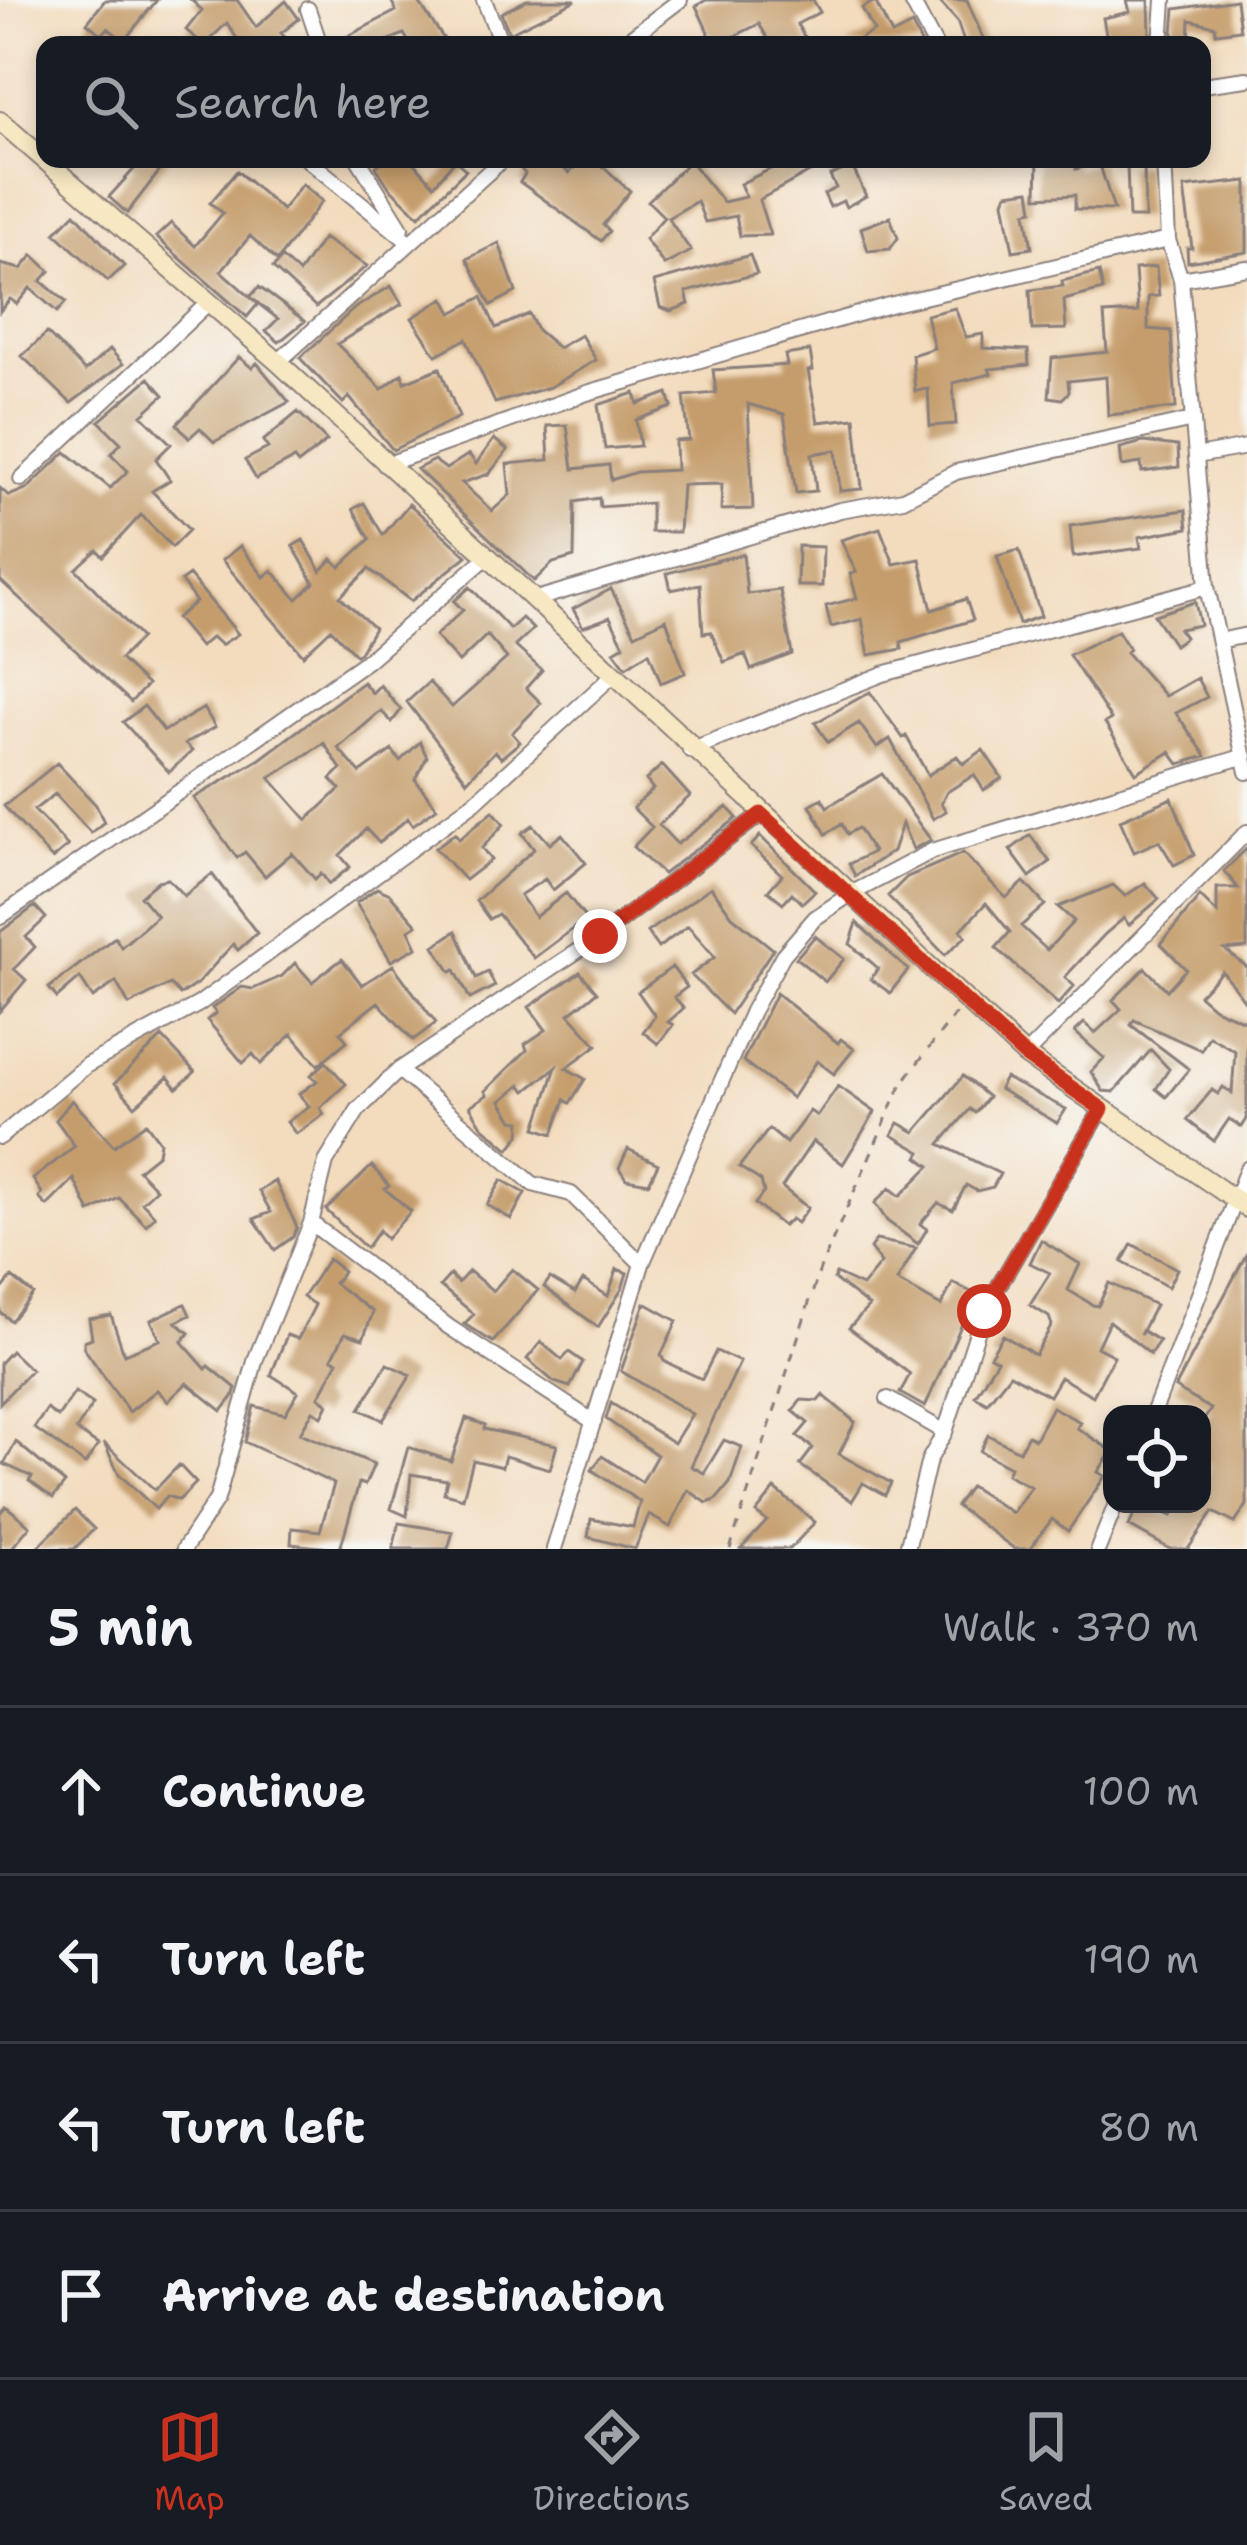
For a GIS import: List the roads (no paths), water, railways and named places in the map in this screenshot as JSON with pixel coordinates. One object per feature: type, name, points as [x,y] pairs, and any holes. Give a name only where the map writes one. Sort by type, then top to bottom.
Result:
[{"type":"street","points":[[484,0],[498,36]]},
{"type":"street","points":[[632,36],[680,0]]},
{"type":"street","points":[[911,0],[930,36]]},
{"type":"street","points":[[1161,36],[1164,0]]},
{"type":"street","points":[[308,9],[317,36]]},
{"type":"street","points":[[1211,84],[1247,80]]},
{"type":"street","points":[[0,121],[36,152]]},
{"type":"street","points":[[54,168],[278,362],[690,750],[1024,1055],[1241,1206]]},
{"type":"street","points":[[318,168],[410,243]]},
{"type":"street","points":[[364,168],[410,243]]},
{"type":"street","points":[[278,362],[493,168]]},
{"type":"street","points":[[554,1549],[642,1264],[752,1011],[783,955],[815,918],[932,851],[1246,764],[1207,586],[1181,279],[1168,240],[1164,168]]},
{"type":"street","points":[[385,465],[587,393],[890,305],[1168,240]]},
{"type":"street","points":[[1181,279],[1247,268]]},
{"type":"street","points":[[21,479],[208,303]]},
{"type":"street","points":[[533,600],[840,510],[903,499],[956,472],[1192,420]]},
{"type":"street","points":[[1196,456],[1247,447]]},
{"type":"street","points":[[0,917],[368,660],[486,558]]},
{"type":"street","points":[[690,750],[883,674],[1207,586]]},
{"type":"street","points":[[1219,641],[1247,635]]},
{"type":"street","points":[[0,1137],[87,1065],[199,1004],[475,802],[612,676]]},
{"type":"street","points":[[184,1549],[217,1499],[256,1358],[311,1223],[326,1162],[358,1110],[399,1070],[600,936],[761,814]]},
{"type":"street","points":[[1024,1055],[1247,832]]},
{"type":"street","points":[[399,1070],[533,1184],[571,1194],[642,1264]]},
{"type":"street","points":[[907,1549],[928,1460],[945,1432],[984,1311],[1102,1109]]},
{"type":"street","points":[[1157,1405],[1241,1206],[1247,1169]]},
{"type":"street","points":[[311,1223],[449,1327],[594,1422]]},
{"type":"street","points":[[888,1399],[945,1432]]},
{"type":"street","points":[[1098,1549],[1112,1513]]}]
